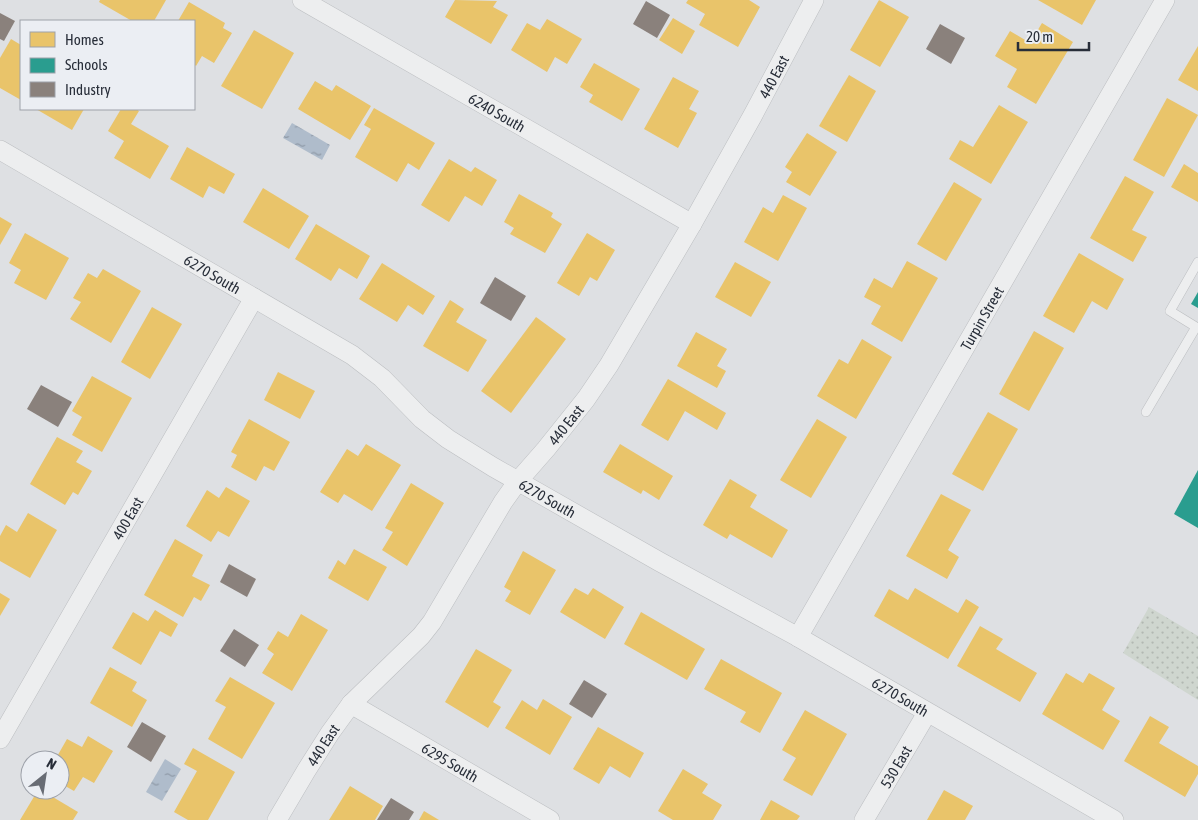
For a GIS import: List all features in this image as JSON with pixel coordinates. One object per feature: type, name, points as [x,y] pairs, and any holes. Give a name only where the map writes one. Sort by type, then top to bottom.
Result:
[{"type":"street","name":"6240 South","points":[[302,0],[692,224]]},
{"type":"street","name":"440 East","points":[[277,820],[325,740],[351,704],[421,636],[432,622],[494,516],[518,481],[586,399],[609,365],[692,224],[814,0]]},
{"type":"street","name":"Turpin Street","points":[[798,637],[1165,0]]},
{"type":"street","name":"6270 South","points":[[0,150],[352,355],[382,378],[422,419],[448,439],[660,562],[798,637],[1114,820]]},
{"type":"street","name":"400 East","points":[[0,739],[254,298]]},
{"type":"street","name":"6295 South","points":[[351,704],[550,820]]},
{"type":"street","name":"530 East","points":[[864,820],[927,713]]},
{"type":"lane","points":[[1146,412],[1196,327],[1170,311],[1198,262]]},
{"type":"shaded area","points":[[1149,607],[1198,636],[1198,700],[1123,653]]},
{"type":"water","points":[[292,123],[330,145],[322,160],[283,138]]},
{"type":"water","points":[[165,759],[181,769],[162,801],[146,792]]},
{"type":"building: Homes","points":[[100,0],[166,0],[155,20],[130,20],[99,2]]},
{"type":"building: Homes","points":[[455,0],[497,1],[493,7],[508,15],[491,44],[445,17]]},
{"type":"building: Homes","points":[[688,0],[749,0],[760,7],[738,47],[699,25],[705,14],[686,3]]},
{"type":"building: Homes","points":[[879,0],[909,17],[880,67],[850,50]]},
{"type":"building: Homes","points":[[1038,0],[1096,0],[1082,25]]},
{"type":"building: Homes","points":[[189,2],[225,23],[223,28],[232,33],[214,63],[202,56],[195,65],[195,20],[179,20]]},
{"type":"building: Homes","points":[[673,18],[695,31],[682,54],[659,40]]},
{"type":"building: Homes","points":[[547,19],[582,39],[567,64],[555,57],[547,72],[511,50],[527,23],[540,30]]},
{"type":"building: Homes","points":[[1042,23],[1073,42],[1036,104],[1007,87],[1017,69],[995,56],[1010,31],[1030,43]]},
{"type":"building: Homes","points":[[254,30],[294,53],[262,109],[221,86]]},
{"type":"building: Homes","points":[[11,39],[20,44],[20,99],[0,88],[0,58]]},
{"type":"building: Homes","points":[[1198,46],[1198,91],[1178,80]]},
{"type":"building: Homes","points":[[594,63],[640,89],[622,121],[589,102],[593,95],[580,87]]},
{"type":"building: Homes","points":[[849,75],[876,91],[847,142],[819,126]]},
{"type":"building: Homes","points":[[673,77],[699,91],[689,109],[697,113],[678,148],[644,129]]},
{"type":"building: Homes","points":[[315,81],[332,91],[336,85],[371,106],[350,140],[298,109]]},
{"type":"building: Homes","points":[[1167,98],[1198,115],[1164,177],[1133,160]]},
{"type":"building: Homes","points":[[999,105],[1028,122],[991,184],[949,159],[960,140],[973,147]]},
{"type":"building: Homes","points":[[374,108],[435,143],[419,170],[408,163],[397,182],[355,157],[371,129],[364,125]]},
{"type":"building: Homes","points":[[38,110],[83,110],[72,130]]},
{"type":"building: Homes","points":[[120,110],[139,111],[131,124],[169,146],[150,179],[114,158],[124,141],[108,131]]},
{"type":"building: Homes","points":[[807,133],[837,152],[810,196],[786,182],[792,172],[785,167]]},
{"type":"building: Homes","points":[[187,147],[235,174],[224,194],[209,186],[203,198],[170,179]]},
{"type":"building: Homes","points":[[449,159],[471,172],[475,167],[497,180],[482,206],[465,196],[449,222],[421,205]]},
{"type":"building: Homes","points":[[1184,164],[1198,173],[1198,202],[1171,187]]},
{"type":"building: Homes","points":[[1125,176],[1154,192],[1132,230],[1147,237],[1133,262],[1090,238]]},
{"type":"building: Homes","points":[[954,182],[982,199],[946,261],[917,244]]},
{"type":"building: Homes","points":[[263,188],[309,216],[289,249],[243,222]]},
{"type":"building: Homes","points":[[519,194],[553,213],[551,217],[562,224],[545,253],[510,234],[514,228],[504,222]]},
{"type":"building: Homes","points":[[783,195],[807,208],[778,261],[744,242],[763,207],[773,213]]},
{"type":"building: Homes","points":[[0,217],[12,224],[0,245]]},
{"type":"building: Homes","points":[[316,224],[370,256],[357,279],[339,268],[331,281],[295,259]]},
{"type":"building: Homes","points":[[25,233],[69,258],[46,300],[14,283],[21,270],[9,263]]},
{"type":"building: Homes","points":[[587,233],[615,250],[597,281],[590,277],[579,296],[557,283]]},
{"type":"building: Homes","points":[[1079,253],[1124,279],[1107,310],[1092,301],[1074,333],[1043,316]]},
{"type":"building: Homes","points":[[907,261],[938,278],[902,342],[871,324],[881,306],[864,297],[874,278],[892,288]]},
{"type":"building: Homes","points":[[735,262],[771,282],[751,317],[715,297]]},
{"type":"building: Homes","points":[[382,263],[435,296],[423,315],[408,305],[397,322],[359,299]]},
{"type":"building: Homes","points":[[103,269],[141,291],[111,343],[70,319],[81,302],[73,298],[88,273],[97,278]]},
{"type":"building: Homes","points":[[450,300],[464,309],[456,322],[487,340],[468,372],[423,346]]},
{"type":"building: Homes","points":[[152,307],[182,324],[150,379],[121,362]]},
{"type":"building: Homes","points":[[536,317],[566,339],[511,413],[481,391]]},
{"type":"building: Homes","points":[[1034,331],[1064,348],[1029,411],[999,394]]},
{"type":"building: Homes","points":[[696,332],[727,349],[717,366],[726,371],[717,388],[677,366]]},
{"type":"building: Homes","points":[[862,339],[892,357],[856,419],[817,396],[839,359],[848,364]]},
{"type":"building: Homes","points":[[278,372],[315,391],[300,419],[264,400]]},
{"type":"building: Homes","points":[[92,376],[132,398],[102,452],[72,435],[82,417],[72,411]]},
{"type":"building: Homes","points":[[668,379],[726,413],[717,430],[685,411],[668,441],[641,425]]},
{"type":"building: Homes","points":[[988,412],[1018,429],[983,491],[952,474]]},
{"type":"building: Homes","points":[[249,419],[290,442],[274,471],[264,466],[256,481],[231,467],[237,455],[231,452]]},
{"type":"building: Homes","points":[[817,419],[847,437],[811,498],[780,480]]},
{"type":"building: Homes","points":[[57,437],[83,451],[76,462],[92,471],[78,495],[73,492],[65,505],[30,484]]},
{"type":"building: Homes","points":[[366,444],[401,465],[372,511],[344,494],[338,503],[320,492],[347,449],[358,456]]},
{"type":"building: Homes","points":[[620,444],[673,476],[659,500],[643,490],[641,494],[603,472]]},
{"type":"building: Homes","points":[[730,479],[757,495],[750,507],[788,530],[772,558],[730,534],[727,539],[703,525]]},
{"type":"building: Homes","points":[[411,483],[444,503],[407,566],[382,550],[393,532],[385,528]]},
{"type":"building: Homes","points":[[226,487],[250,501],[229,537],[218,531],[211,542],[186,526],[207,490],[219,498]]},
{"type":"building: Homes","points":[[941,494],[971,510],[948,550],[959,557],[947,579],[906,556]]},
{"type":"building: Homes","points":[[28,513],[57,530],[30,578],[0,561],[0,536],[6,525],[17,532]]},
{"type":"building: Homes","points":[[175,539],[203,555],[192,576],[210,585],[201,601],[194,597],[183,617],[144,595]]},
{"type":"building: Homes","points":[[354,549],[387,567],[368,601],[328,578],[338,560],[345,565]]},
{"type":"building: Homes","points":[[523,551],[556,570],[530,615],[505,601],[511,591],[504,587]]},
{"type":"building: Homes","points":[[575,588],[588,595],[593,588],[624,607],[605,639],[560,612]]},
{"type":"building: Homes","points":[[915,588],[958,613],[966,599],[979,607],[948,659],[874,616],[889,589],[908,600]]},
{"type":"building: Homes","points":[[0,593],[10,599],[0,616]]},
{"type":"building: Homes","points":[[155,610],[178,624],[171,637],[160,631],[141,665],[112,648],[133,612],[148,621]]},
{"type":"building: Homes","points":[[641,612],[705,649],[687,680],[624,644]]},
{"type":"building: Homes","points":[[301,614],[328,630],[292,691],[262,673],[274,654],[267,649],[278,631],[288,637]]},
{"type":"building: Homes","points":[[980,626],[1003,639],[996,649],[1037,673],[1020,702],[957,666]]},
{"type":"building: Homes","points":[[476,649],[512,670],[493,702],[501,707],[488,728],[445,702]]},
{"type":"building: Homes","points":[[721,659],[782,693],[760,733],[740,722],[746,712],[704,689]]},
{"type":"building: Homes","points":[[110,667],[137,682],[132,691],[147,700],[132,727],[90,703]]},
{"type":"building: Homes","points":[[1066,673],[1083,683],[1089,673],[1115,688],[1102,710],[1120,721],[1103,750],[1042,714]]},
{"type":"building: Homes","points":[[230,677],[275,703],[242,759],[208,739],[226,707],[215,701]]},
{"type":"building: Homes","points":[[543,699],[572,717],[550,755],[505,728],[522,700],[537,710]]},
{"type":"building: Homes","points":[[805,710],[847,734],[812,796],[783,780],[796,758],[782,750]]},
{"type":"building: Homes","points":[[1150,716],[1169,727],[1159,743],[1198,766],[1198,774],[1185,797],[1124,761]]},
{"type":"building: Homes","points":[[598,727],[644,753],[630,778],[610,766],[599,784],[573,769]]},
{"type":"building: Homes","points":[[88,736],[113,751],[94,783],[83,777],[74,791],[70,789],[70,750],[61,750],[67,739],[82,747]]},
{"type":"building: Homes","points":[[193,748],[235,772],[208,820],[188,820],[174,812],[197,771],[184,764]]},
{"type":"building: Homes","points":[[683,769],[708,784],[702,793],[722,805],[713,820],[673,820],[658,811]]},
{"type":"building: Homes","points":[[350,786],[383,806],[375,820],[329,820]]},
{"type":"building: Homes","points":[[944,790],[973,806],[965,820],[927,820]]},
{"type":"building: Homes","points":[[32,800],[58,800],[78,812],[73,820],[20,820]]},
{"type":"building: Homes","points":[[771,800],[800,816],[797,820],[760,820]]},
{"type":"building: Homes","points":[[424,811],[439,820],[419,820]]},
{"type":"building: Schools","points":[[1198,292],[1198,308],[1191,304]]},
{"type":"building: Schools","points":[[1198,470],[1198,528],[1174,514]]},
{"type":"building: Industry","points":[[646,1],[670,15],[657,38],[633,24]]},
{"type":"building: Industry","points":[[0,13],[15,21],[4,41],[0,39]]},
{"type":"building: Industry","points":[[940,24],[965,38],[951,64],[926,49]]},
{"type":"building: Industry","points":[[495,277],[526,296],[511,321],[480,303]]},
{"type":"building: Industry","points":[[41,385],[72,402],[58,427],[27,409]]},
{"type":"building: Industry","points":[[229,564],[256,579],[247,597],[220,582]]},
{"type":"building: Industry","points":[[234,629],[259,645],[245,667],[220,651]]},
{"type":"building: Industry","points":[[584,680],[607,694],[592,718],[569,704]]},
{"type":"building: Industry","points":[[142,722],[166,736],[151,762],[127,747]]},
{"type":"building: Industry","points":[[391,798],[414,812],[409,820],[377,820]]}]
